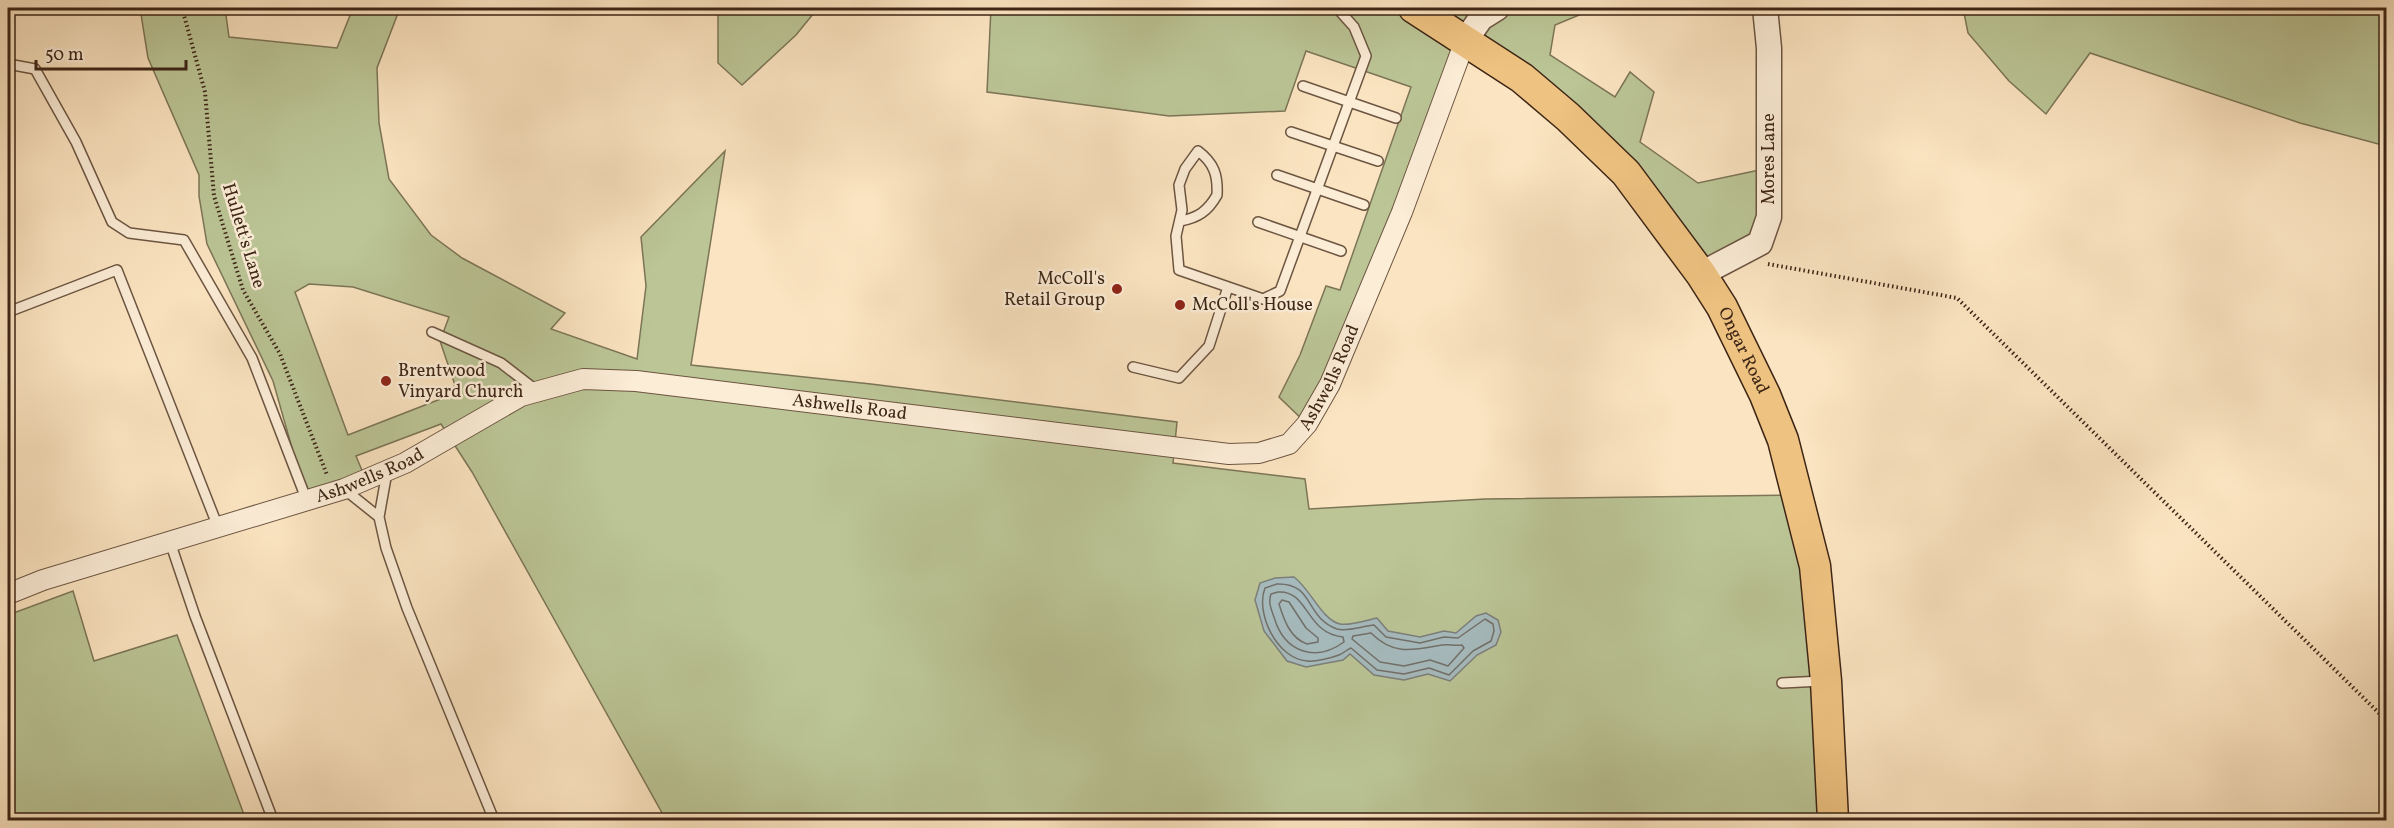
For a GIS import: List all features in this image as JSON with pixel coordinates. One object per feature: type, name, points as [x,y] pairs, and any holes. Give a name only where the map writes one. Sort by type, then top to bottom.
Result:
[{"type":"main road","name":"Ongar Road","points":[[1414,8],[1522,78],[1568,117],[1626,173],[1701,274],[1722,307],[1784,440],[1815,566],[1818,682],[1833,820]]},
{"type":"street","points":[[1465,40],[1481,18],[1497,8]]},
{"type":"street","name":"Mores Lane","points":[[1760,243],[1769,217],[1769,48],[1765,8]]},
{"type":"street","name":"Ashwells Road","points":[[8,594],[43,580],[339,491],[387,472],[521,396],[583,379],[636,381],[1230,454],[1259,453],[1289,444],[1307,423],[1330,384],[1402,212],[1465,40]]},
{"type":"street","points":[[1701,274],[1760,243]]},
{"type":"lane","points":[[1180,221],[1204,213],[1217,195],[1215,169],[1209,159],[1198,151],[1185,169],[1179,185],[1182,210],[1176,236],[1179,270],[1263,299],[1281,291],[1366,56],[1354,27],[1337,8]]},
{"type":"lane","points":[[8,64],[35,69],[76,142],[112,222],[129,233],[184,240],[252,358],[307,501]]},
{"type":"lane","points":[[1303,86],[1396,118]]},
{"type":"lane","points":[[1291,132],[1378,161]]},
{"type":"lane","points":[[1277,175],[1364,205]]},
{"type":"lane","points":[[1258,222],[1341,251]]},
{"type":"lane","points":[[8,312],[117,270],[218,527]]},
{"type":"lane","points":[[1133,367],[1179,378],[1209,346],[1228,287]]},
{"type":"lane","points":[[432,332],[501,363],[538,392]]},
{"type":"lane","points":[[387,472],[379,517],[386,548],[411,617],[494,820]]},
{"type":"lane","points":[[339,491],[379,517]]},
{"type":"lane","points":[[170,542],[273,820]]},
{"type":"lane","points":[[1782,683],[1818,682]]},
{"type":"path","name":"Hullett's Lane","points":[[182,8],[204,92],[214,196],[239,279],[280,354],[339,491]]},
{"type":"path","points":[[1760,243],[1766,264],[1957,298],[2386,720]]},
{"type":"green space","points":[[140,8],[225,8],[229,37],[337,48],[353,8],[400,8],[377,68],[379,123],[389,179],[431,235],[462,258],[565,313],[551,329],[637,359],[646,286],[641,237],[725,151],[691,365],[871,384],[1177,422],[1173,463],[1305,479],[1309,509],[1485,499],[1799,495],[1833,820],[666,820],[472,472],[441,424],[356,456],[366,480],[307,501],[273,381],[207,244],[199,196],[199,175],[148,58]],"holes":[[[309,284],[353,287],[449,317],[440,341],[455,385],[443,398],[348,435],[295,292]]]},
{"type":"green space","points":[[718,8],[818,8],[796,35],[742,85],[718,63]]},
{"type":"green space","points":[[991,8],[1596,8],[1555,25],[1550,55],[1615,97],[1630,72],[1654,92],[1640,142],[1698,183],[1769,168],[1766,231],[1701,274],[1660,218],[1490,57],[1454,65],[1307,424],[1279,397],[1300,355],[1326,286],[1340,290],[1411,87],[1306,51],[1285,111],[1169,116],[987,92]]},
{"type":"green space","points":[[1963,8],[2386,8],[2386,146],[2300,123],[2090,53],[2046,114],[2009,81],[1968,33]]},
{"type":"green space","points":[[73,591],[94,661],[177,635],[246,820],[8,820],[8,615]]},
{"type":"water","points":[[1294,577],[1322,611],[1340,624],[1353,624],[1377,618],[1388,631],[1420,637],[1444,631],[1456,633],[1476,616],[1486,613],[1498,620],[1501,632],[1496,645],[1477,655],[1450,681],[1428,674],[1404,680],[1374,675],[1350,654],[1343,660],[1306,667],[1287,661],[1264,631],[1255,600],[1260,583],[1275,578]]},
{"type":"place","name":"McColl's Retail Group","points":[[1117,289]]},
{"type":"place","name":"McColl's House","points":[[1180,305]]},
{"type":"place","name":"Brentwood Vinyard Church","points":[[386,381]]}]
